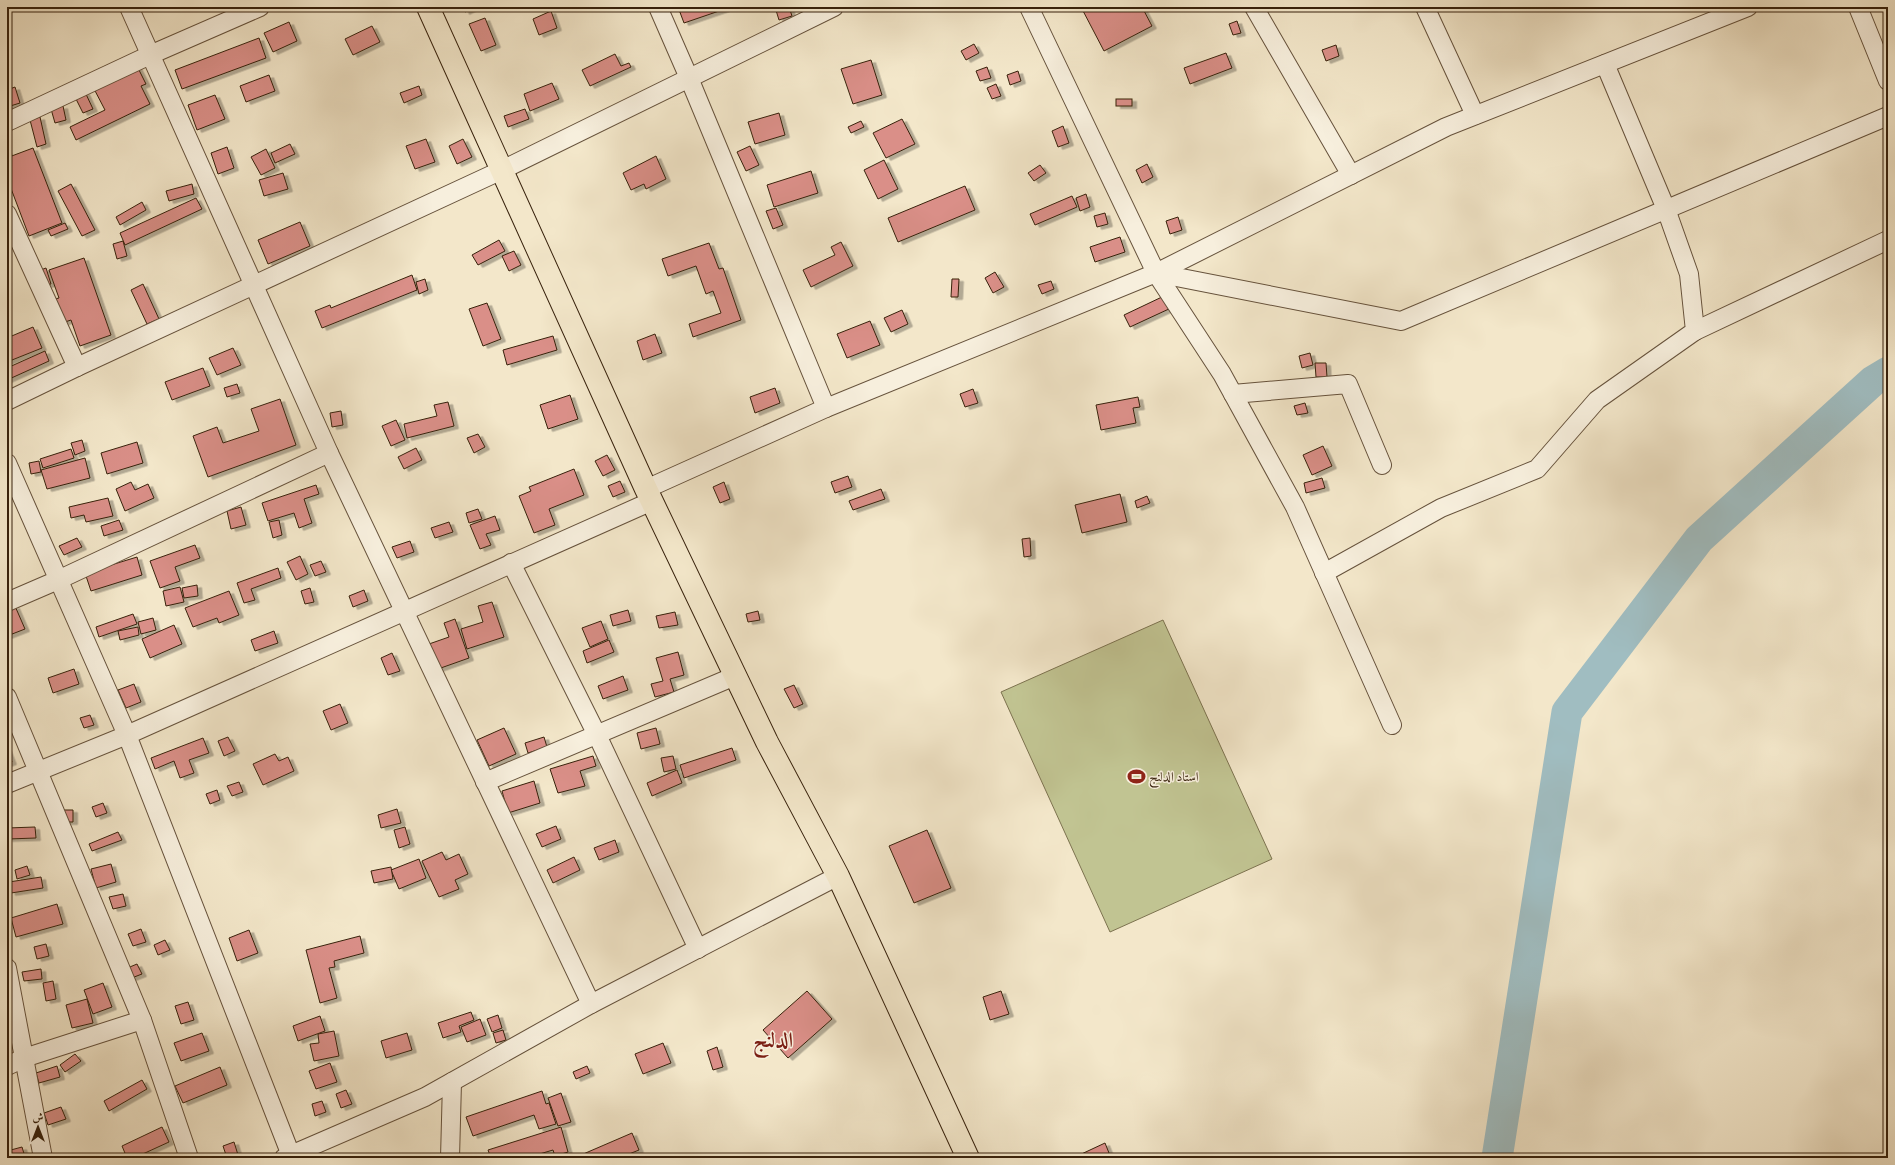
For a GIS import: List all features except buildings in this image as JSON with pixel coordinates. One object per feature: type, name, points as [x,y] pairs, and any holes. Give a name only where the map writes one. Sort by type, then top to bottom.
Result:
[{"type":"main road","points":[[428,7],[649,495],[767,742],[838,876],[968,1158]]},
{"type":"street","points":[[129,7],[329,453],[591,1004]]},
{"type":"street","points":[[7,122],[150,54],[260,7]]},
{"type":"street","points":[[658,7],[826,408]]},
{"type":"street","points":[[7,401],[253,284],[502,170],[834,7]]},
{"type":"street","points":[[1029,7],[1156,273],[1222,374],[1295,507],[1392,725]]},
{"type":"street","points":[[1254,7],[1351,175]]},
{"type":"street","points":[[1426,7],[1475,115]]},
{"type":"street","points":[[7,784],[126,735],[511,563],[826,408],[1156,273],[1446,127],[1605,64],[1717,13],[1748,7]]},
{"type":"street","points":[[1858,7],[1888,81]]},
{"type":"street","points":[[1605,64],[1666,209],[1688,274],[1695,331]]},
{"type":"street","points":[[1156,273],[1401,321],[1888,116]]},
{"type":"street","points":[[7,214],[76,367]]},
{"type":"street","points":[[1324,573],[1441,508],[1537,469],[1597,400],[1695,331],[1888,240]]},
{"type":"street","points":[[1233,394],[1348,384],[1382,465]]},
{"type":"street","points":[[7,602],[58,580],[329,453]]},
{"type":"street","points":[[7,463],[126,735],[289,1157],[425,1097],[591,1004],[838,876]]},
{"type":"street","points":[[511,563],[597,734],[698,949]]},
{"type":"street","points":[[485,782],[735,676]]},
{"type":"street","points":[[7,697],[39,770],[142,1020],[189,1158]]},
{"type":"street","points":[[7,968],[43,1158]]},
{"type":"street","points":[[7,1066],[24,1058],[142,1020]]},
{"type":"street","points":[[450,1158],[452,1082]]},
{"type":"street","points":[[451,1136],[461,1158]]},
{"type":"green space","name":"استاد الدلنج","points":[[1163,620],[1272,859],[1110,932],[1001,692]]},
{"type":"waterway","points":[[1497,1158],[1567,712],[1699,539],[1873,381],[1888,372]]},
{"type":"place","name":"استاد الدلنج","points":[[1136,776]]},
{"type":"district","name":"الدلنج","points":[[773,1040]]}]
